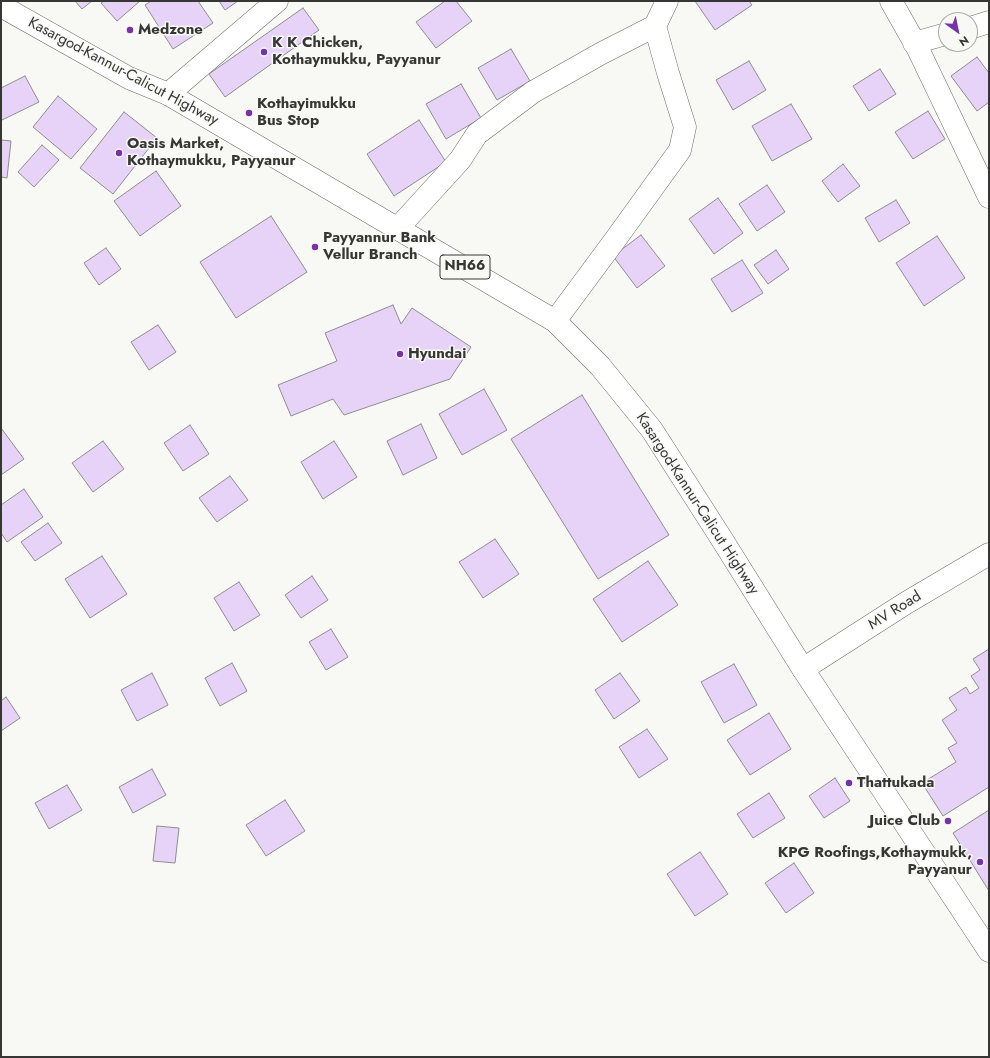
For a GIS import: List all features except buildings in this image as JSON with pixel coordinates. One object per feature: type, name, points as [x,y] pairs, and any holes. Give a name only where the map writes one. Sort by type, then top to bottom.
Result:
[{"type":"main road","points":[[168,94],[277,1]]},
{"type":"main road","points":[[398,228],[460,160],[477,134],[533,92],[602,53],[655,26],[667,1]]},
{"type":"main road","points":[[891,1],[914,43],[989,196]]},
{"type":"main road","name":"Kasargod-Kannur-Calicut Highway","points":[[1,6],[129,78],[168,94],[555,321],[600,366],[652,430],[723,540],[803,669],[989,951]]},
{"type":"main road","points":[[978,25],[989,22]]},
{"type":"main road","points":[[555,321],[680,150],[686,127],[668,73],[655,26]]},
{"type":"main road","points":[[914,43],[938,36]]},
{"type":"main road","name":"MV Road","points":[[803,669],[906,603],[989,554]]},
{"type":"place","name":"Medzone","points":[[130,30]]},
{"type":"place","name":"K K Chicken, Kothaymukku, Payyanur","points":[[264,52]]},
{"type":"place","name":"Kothayimukku Bus Stop","points":[[249,113]]},
{"type":"place","name":"Oasis Market, Kothaymukku, Payyanur","points":[[119,153]]},
{"type":"place","name":"Payyannur Bank Vellur Branch","points":[[315,247]]},
{"type":"place","name":"Hyundai","points":[[400,354]]},
{"type":"place","name":"Thattukada","points":[[849,783]]},
{"type":"place","name":"Juice Club","points":[[948,821]]},
{"type":"place","name":"KPG Roofings,Kothaymukk, Payyanur","points":[[980,862]]}]
